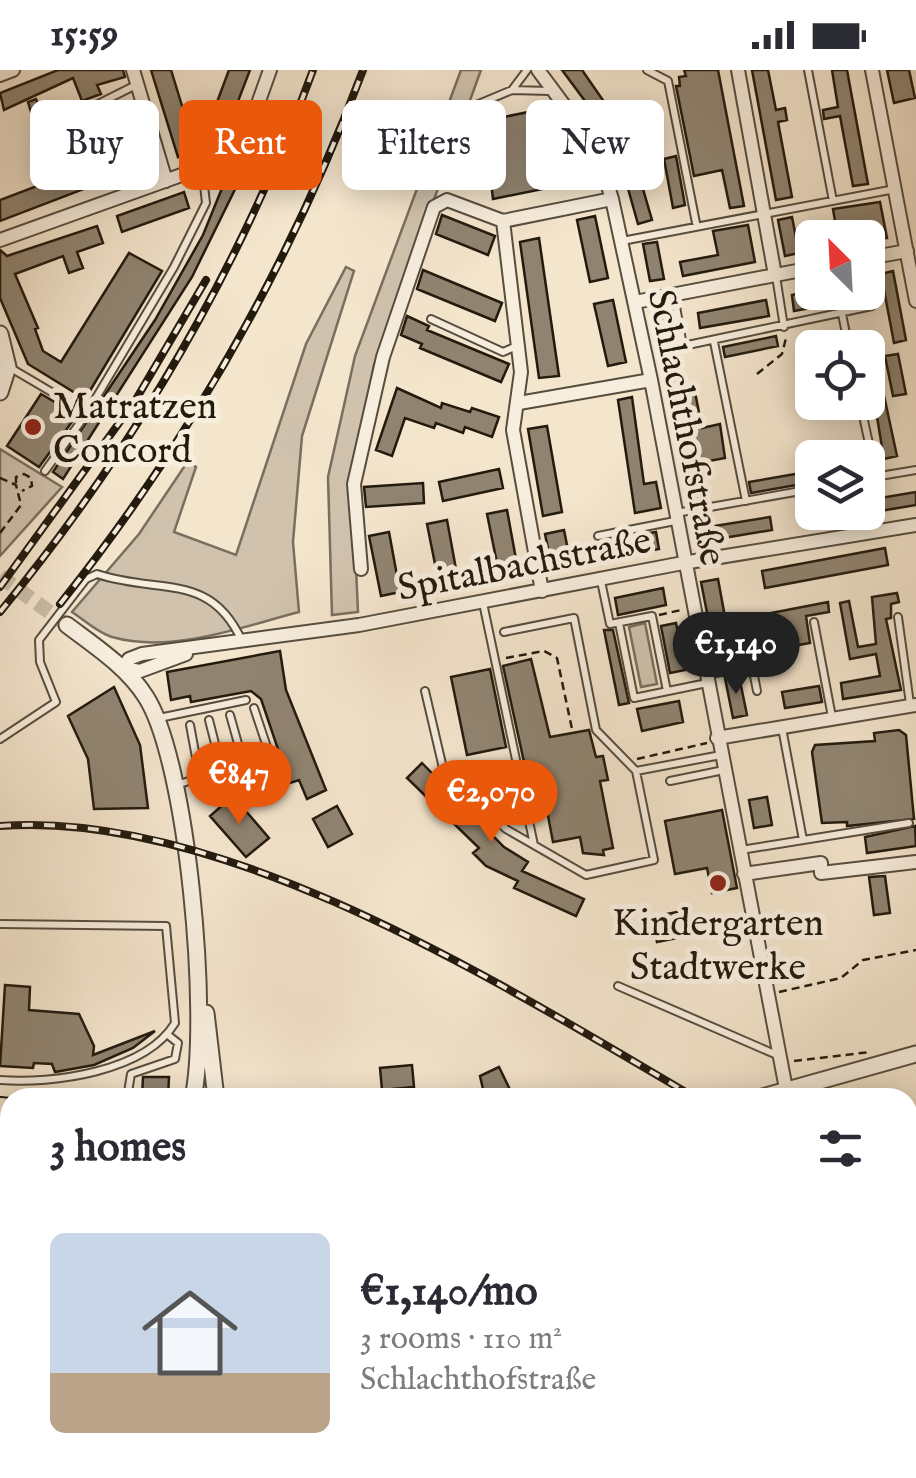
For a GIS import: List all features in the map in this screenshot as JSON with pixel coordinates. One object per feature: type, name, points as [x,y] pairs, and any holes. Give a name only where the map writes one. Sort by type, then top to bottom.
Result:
[{"type":"street","points":[[0,75],[12,70]]},
{"type":"street","points":[[133,70],[166,181]]},
{"type":"street","points":[[259,100],[270,70]]},
{"type":"street","name":"Schlachthofstraße","points":[[538,70],[596,148],[612,198],[651,380],[674,517],[786,1088]]},
{"type":"street","points":[[738,70],[775,275]]},
{"type":"street","points":[[872,70],[895,189],[910,230],[907,252],[916,301]]},
{"type":"street","points":[[0,240],[179,176]]},
{"type":"street","points":[[362,569],[354,484],[383,357],[434,207],[448,200],[503,221],[612,198]]},
{"type":"street","points":[[503,221],[518,345],[519,403],[513,430],[542,591]]},
{"type":"street","points":[[885,255],[907,252]]},
{"type":"street","points":[[635,302],[795,271]]},
{"type":"street","points":[[0,392],[8,367],[1,341]]},
{"type":"street","points":[[519,403],[651,380]]},
{"type":"street","name":"Spitalbachstraße","points":[[123,668],[140,670],[202,648],[916,526]]},
{"type":"street","points":[[68,625],[123,668],[158,718],[174,786],[200,985],[213,1045],[215,1088]]},
{"type":"street","points":[[717,738],[913,705]]},
{"type":"street","points":[[744,874],[820,863],[821,873],[916,862]]},
{"type":"street","points":[[194,1088],[200,985]]},
{"type":"street","points":[[790,1088],[916,1054]]},
{"type":"lane","points":[[512,90],[527,70]]},
{"type":"lane","points":[[647,70],[668,81],[696,223]]},
{"type":"lane","points":[[808,70],[833,201]]},
{"type":"lane","points":[[107,100],[138,85]]},
{"type":"lane","points":[[490,100],[512,90],[556,92]]},
{"type":"lane","points":[[621,241],[696,223],[895,189]]},
{"type":"lane","points":[[46,471],[87,413],[174,266],[206,204],[204,190]]},
{"type":"lane","points":[[775,275],[784,327]]},
{"type":"lane","points":[[674,294],[684,346],[857,310]]},
{"type":"lane","points":[[842,314],[845,330]]},
{"type":"lane","points":[[431,320],[502,352],[518,345]]},
{"type":"lane","points":[[714,342],[746,502]]},
{"type":"lane","points":[[8,367],[87,413]]},
{"type":"lane","points":[[885,475],[916,470]]},
{"type":"lane","points":[[598,536],[795,492]]},
{"type":"lane","points":[[0,738],[56,702],[40,662],[39,640],[86,580],[97,574],[214,598],[231,617],[242,642]]},
{"type":"lane","points":[[601,580],[610,624],[652,616],[667,692]]},
{"type":"lane","points":[[483,602],[534,845]]},
{"type":"lane","points":[[898,617],[913,705]]},
{"type":"lane","points":[[426,691],[443,768],[506,829],[586,875],[654,860],[636,771],[596,730],[574,618],[504,632]]},
{"type":"lane","points":[[814,622],[832,718]]},
{"type":"lane","points":[[619,623],[634,698],[752,666],[757,691]]},
{"type":"lane","points":[[158,718],[246,700]]},
{"type":"lane","points":[[174,786],[270,756],[254,708]]},
{"type":"lane","points":[[230,715],[239,768]]},
{"type":"lane","points":[[209,720],[222,771]]},
{"type":"lane","points":[[190,724],[200,778]]},
{"type":"lane","points":[[782,726],[804,840]]},
{"type":"lane","points":[[636,771],[720,755]]},
{"type":"lane","points":[[670,781],[724,770]]},
{"type":"lane","points":[[739,851],[909,823]]},
{"type":"lane","points":[[0,924],[166,926],[175,1023],[168,1035],[140,1054],[88,1076],[0,1080]]},
{"type":"lane","points":[[618,986],[779,1059]]},
{"type":"lane","points":[[129,1088],[131,1074],[175,1060],[178,1043],[168,1035]]},
{"type":"path","points":[[757,374],[787,346],[784,327]]},
{"type":"path","points":[[0,533],[21,505],[16,477],[32,478],[32,486],[20,492]]},
{"type":"path","points":[[0,478],[16,485]]},
{"type":"path","points":[[652,616],[692,608]]},
{"type":"path","points":[[495,661],[544,651],[558,658],[572,729]]},
{"type":"path","points":[[628,760],[706,744],[717,738]]},
{"type":"path","points":[[768,994],[841,978],[863,960],[916,950]]},
{"type":"path","points":[[779,1059],[883,1050]]},
{"type":"shaded area","points":[[461,70],[481,70],[470,100],[450,100]]},
{"type":"shaded area","points":[[417,190],[437,190],[374,365],[352,479],[358,612],[332,615],[328,477],[355,356]]},
{"type":"shaded area","points":[[346,267],[354,271],[302,436],[293,542],[299,612],[230,631],[158,642],[112,637],[72,612],[139,534],[188,461],[196,467],[174,532],[236,555],[306,344]]},
{"type":"shaded area","points":[[0,449],[62,487],[0,556]]},
{"type":"shaded area","points":[[645,623],[657,684],[641,687],[629,627]]},
{"type":"building","points":[[58,70],[123,70],[125,77],[97,85],[101,94],[85,100],[73,78],[4,110],[0,93]]},
{"type":"building","points":[[151,70],[171,70],[180,100],[178,157]]},
{"type":"building","points":[[229,70],[250,70],[239,100],[218,100]]},
{"type":"building","points":[[562,70],[582,70],[603,100],[584,100]]},
{"type":"building","points":[[684,70],[718,70],[744,206],[730,208],[722,170],[694,176],[676,86],[680,86],[679,77],[686,76]]},
{"type":"building","points":[[752,70],[768,70],[776,110],[785,108],[787,120],[778,122],[792,197],[776,200]]},
{"type":"building","points":[[832,70],[847,70],[868,184],[853,186],[840,116],[824,119],[823,110],[838,107]]},
{"type":"building","points":[[887,70],[909,70],[915,98],[894,103]]},
{"type":"building","points":[[526,112],[526,190],[537,190],[493,199],[492,190],[506,190],[506,117]]},
{"type":"building","points":[[676,156],[685,205],[673,208],[664,159]]},
{"type":"building","points":[[30,189],[81,190],[0,221],[0,200]]},
{"type":"building","points":[[221,190],[235,190],[192,277],[63,479],[53,472],[155,320],[203,235]]},
{"type":"building","points":[[628,190],[643,190],[652,220],[638,224]]},
{"type":"building","points":[[184,192],[189,208],[122,232],[117,216]]},
{"type":"building","points":[[880,202],[884,220],[835,220],[833,209]]},
{"type":"building","points":[[442,215],[495,236],[488,255],[436,234]]},
{"type":"building","points":[[595,216],[608,278],[590,282],[577,220]]},
{"type":"building","points":[[792,217],[795,254],[785,256],[778,220]]},
{"type":"building","points":[[748,225],[755,262],[683,276],[680,262],[718,255],[713,231]]},
{"type":"building","points":[[97,226],[103,243],[77,252],[83,268],[69,273],[63,256],[15,274],[38,328],[35,329],[43,351],[61,362],[129,253],[162,271],[85,399],[28,364],[0,298],[0,250],[7,256]]},
{"type":"building","points":[[539,238],[559,376],[539,378],[520,242]]},
{"type":"building","points":[[657,242],[664,279],[650,281],[643,244]]},
{"type":"building","points":[[423,270],[502,303],[495,321],[417,289]]},
{"type":"building","points":[[893,271],[906,340],[894,343],[885,295],[885,273]]},
{"type":"building","points":[[613,300],[626,362],[608,366],[594,304]]},
{"type":"building","points":[[766,300],[769,316],[700,328],[698,313]]},
{"type":"building","points":[[669,313],[683,384],[669,386],[655,316]]},
{"type":"building","points":[[407,316],[429,326],[427,330],[509,364],[501,382],[420,348],[422,344],[401,335]]},
{"type":"building","points":[[776,336],[778,346],[725,357],[723,347]]},
{"type":"building","points":[[898,354],[906,394],[893,396],[885,356]]},
{"type":"building","points":[[397,388],[441,408],[442,403],[499,417],[492,437],[465,427],[463,433],[405,418],[392,456],[376,450]]},
{"type":"building","points":[[695,392],[702,428],[720,424],[725,458],[698,463],[705,499],[691,502],[680,442],[690,440],[681,395]]},
{"type":"building","points":[[41,394],[77,415],[39,467],[7,446]]},
{"type":"building","points":[[632,397],[644,484],[656,482],[661,508],[635,513],[618,400]]},
{"type":"building","points":[[885,400],[897,456],[885,459],[885,440],[881,440],[878,420],[885,420]]},
{"type":"building","points":[[547,426],[562,512],[543,516],[528,429]]},
{"type":"building","points":[[499,469],[503,488],[443,501],[439,482]]},
{"type":"building","points":[[795,474],[795,485],[751,493],[749,482]]},
{"type":"building","points":[[423,483],[424,503],[366,507],[364,487]]},
{"type":"building","points":[[916,492],[916,505],[885,510],[885,497]]},
{"type":"building","points":[[507,510],[518,570],[499,573],[487,514]]},
{"type":"building","points":[[770,517],[772,530],[705,541],[702,528]]},
{"type":"building","points":[[447,520],[458,580],[439,584],[427,524]]},
{"type":"building","points":[[564,530],[571,565],[552,569],[545,534]]},
{"type":"building","points":[[389,532],[400,592],[381,596],[369,536]]},
{"type":"building","points":[[656,532],[659,549],[598,560],[594,542]]},
{"type":"building","points":[[885,548],[888,565],[765,588],[762,571]]},
{"type":"building","points":[[718,579],[727,628],[763,620],[770,654],[717,664],[701,582]]},
{"type":"building","points":[[663,588],[666,605],[618,615],[615,598]]},
{"type":"building","points":[[897,593],[899,602],[891,604],[891,618],[886,619],[901,690],[843,699],[841,683],[880,676],[876,654],[850,659],[840,603],[849,601],[858,647],[876,644],[872,597]]},
{"type":"building","points":[[828,602],[829,612],[806,616],[810,643],[787,647],[783,622],[768,624],[766,614]]},
{"type":"building","points":[[676,623],[685,670],[670,673],[661,626]]},
{"type":"building","points":[[604,630],[613,630],[629,703],[619,705]]},
{"type":"building","points":[[280,651],[286,690],[326,790],[307,799],[299,780],[256,794],[248,771],[281,758],[261,699],[251,691],[191,702],[190,696],[171,700],[167,672]]},
{"type":"building","points":[[531,659],[550,737],[589,730],[596,757],[603,756],[608,780],[600,781],[613,848],[603,850],[604,855],[583,853],[580,837],[553,842],[539,769],[526,771],[503,666]]},
{"type":"building","points":[[490,669],[506,747],[467,755],[451,677]]},
{"type":"building","points":[[739,676],[747,715],[733,718],[725,678]]},
{"type":"building","points":[[819,686],[822,702],[785,708],[782,692]]},
{"type":"building","points":[[114,687],[140,745],[148,808],[94,809],[88,759],[68,716]]},
{"type":"building","points":[[679,701],[683,722],[642,731],[637,709]]},
{"type":"building","points":[[899,730],[906,735],[914,819],[847,826],[847,822],[822,823],[812,752],[815,745],[875,741],[874,733]]},
{"type":"building","points":[[422,763],[504,847],[528,862],[522,871],[584,899],[576,916],[514,888],[518,881],[486,866],[473,853],[479,848],[407,778]]},
{"type":"building","points":[[233,796],[269,838],[246,857],[210,816]]},
{"type":"building","points":[[767,797],[772,825],[754,828],[749,800]]},
{"type":"building","points":[[337,806],[352,834],[328,847],[313,819]]},
{"type":"building","points":[[722,810],[737,888],[712,893],[707,868],[675,874],[665,821]]},
{"type":"building","points":[[915,826],[916,846],[867,853],[865,837]]},
{"type":"building","points":[[885,876],[890,913],[874,915],[869,877]]},
{"type":"building","points":[[682,911],[687,936],[657,942],[652,917]]},
{"type":"building","points":[[5,985],[30,987],[29,1010],[79,1014],[94,1046],[93,1055],[155,1031],[133,1048],[94,1065],[55,1072],[52,1064],[34,1063],[33,1068],[0,1066]]},
{"type":"building","points":[[412,1065],[414,1087],[382,1088],[380,1068]]},
{"type":"building","points":[[499,1067],[509,1088],[483,1088],[480,1076]]},
{"type":"building","points":[[143,1077],[169,1077],[168,1088],[142,1088]]},
{"type":"tunnel","points":[[0,576],[67,625]]},
{"type":"railway","points":[[0,612],[96,486],[180,354],[252,216],[313,70]]},
{"type":"railway","points":[[60,604],[152,479],[233,349],[303,213],[363,70]]},
{"type":"railway","points":[[0,587],[135,401],[206,280]]},
{"type":"railway","points":[[0,826],[87,828],[177,846],[269,875],[452,959],[679,1088]]},
{"type":"place","name":"Matratzen Concord","points":[[33,427]]},
{"type":"place","name":"Kindergarten Stadtwerke","points":[[718,883]]}]
